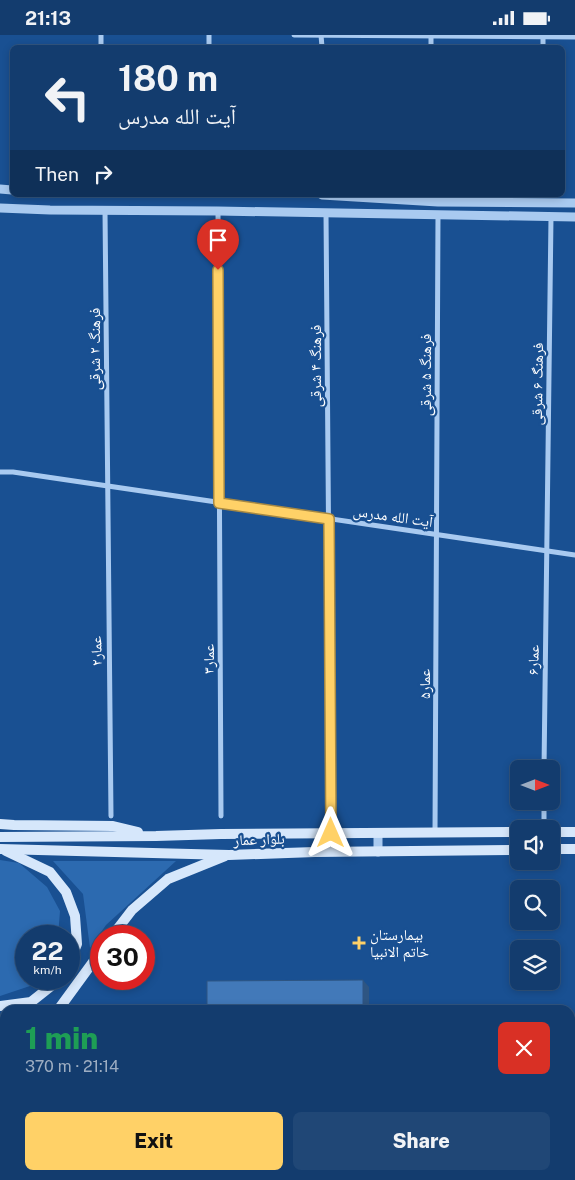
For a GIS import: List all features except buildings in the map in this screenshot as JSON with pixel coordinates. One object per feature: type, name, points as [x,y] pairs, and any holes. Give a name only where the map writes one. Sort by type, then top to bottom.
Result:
[{"type":"main road","points":[[0,824],[113,826],[156,837]]},
{"type":"main road","name":"بلوار عمار","points":[[0,837],[510,832]]},
{"type":"main road","points":[[560,832],[575,832]]},
{"type":"main road","name":"بلوار عمار","points":[[2,849],[229,855],[315,852],[510,850]]},
{"type":"main road","points":[[2,849],[50,872],[66,892],[75,916],[76,925]]},
{"type":"main road","points":[[560,849],[575,849]]},
{"type":"main road","points":[[120,925],[132,910],[168,879],[229,855]]},
{"type":"main road","points":[[62,1005],[90,966]]},
{"type":"main road","points":[[8,1005],[31,1002],[46,990]]},
{"type":"street","points":[[294,35],[575,37]]},
{"type":"street","points":[[399,197],[552,199],[575,203]]},
{"type":"street","points":[[0,208],[575,217]]},
{"type":"street","name":"فرهنگ ۲ شرقی","points":[[105,211],[107,486]]},
{"type":"street","name":"عمار۳","points":[[218,211],[221,816]]},
{"type":"street","name":"فرهنگ ۴ شرقی","points":[[326,213],[331,833]]},
{"type":"street","name":"فرهنگ ۵ شرقی","points":[[437,535],[438,215]]},
{"type":"street","name":"فرهنگ ۶ شرقی","points":[[547,551],[552,217]]},
{"type":"street","name":"آیت الله مدرس","points":[[0,472],[13,472],[575,555]]},
{"type":"street","name":"عمار۲","points":[[107,486],[111,816]]},
{"type":"street","name":"عمار۵","points":[[435,833],[437,535]]},
{"type":"street","name":"عمار۶","points":[[544,760],[547,551]]},
{"type":"street","points":[[378,833],[378,852]]},
{"type":"shaded area","points":[[0,860],[19,863],[47,887],[60,911],[59,925],[15,925],[15,990],[18,990],[0,996]]},
{"type":"shaded area","points":[[53,861],[176,861],[106,925],[90,925],[90,948],[83,894]]},
{"type":"place","name":"بیمارستان خاتم الانبیا","points":[[359,943]]},
{"type":"route","points":[[218,270],[219,503],[329,519],[331,833]]}]
